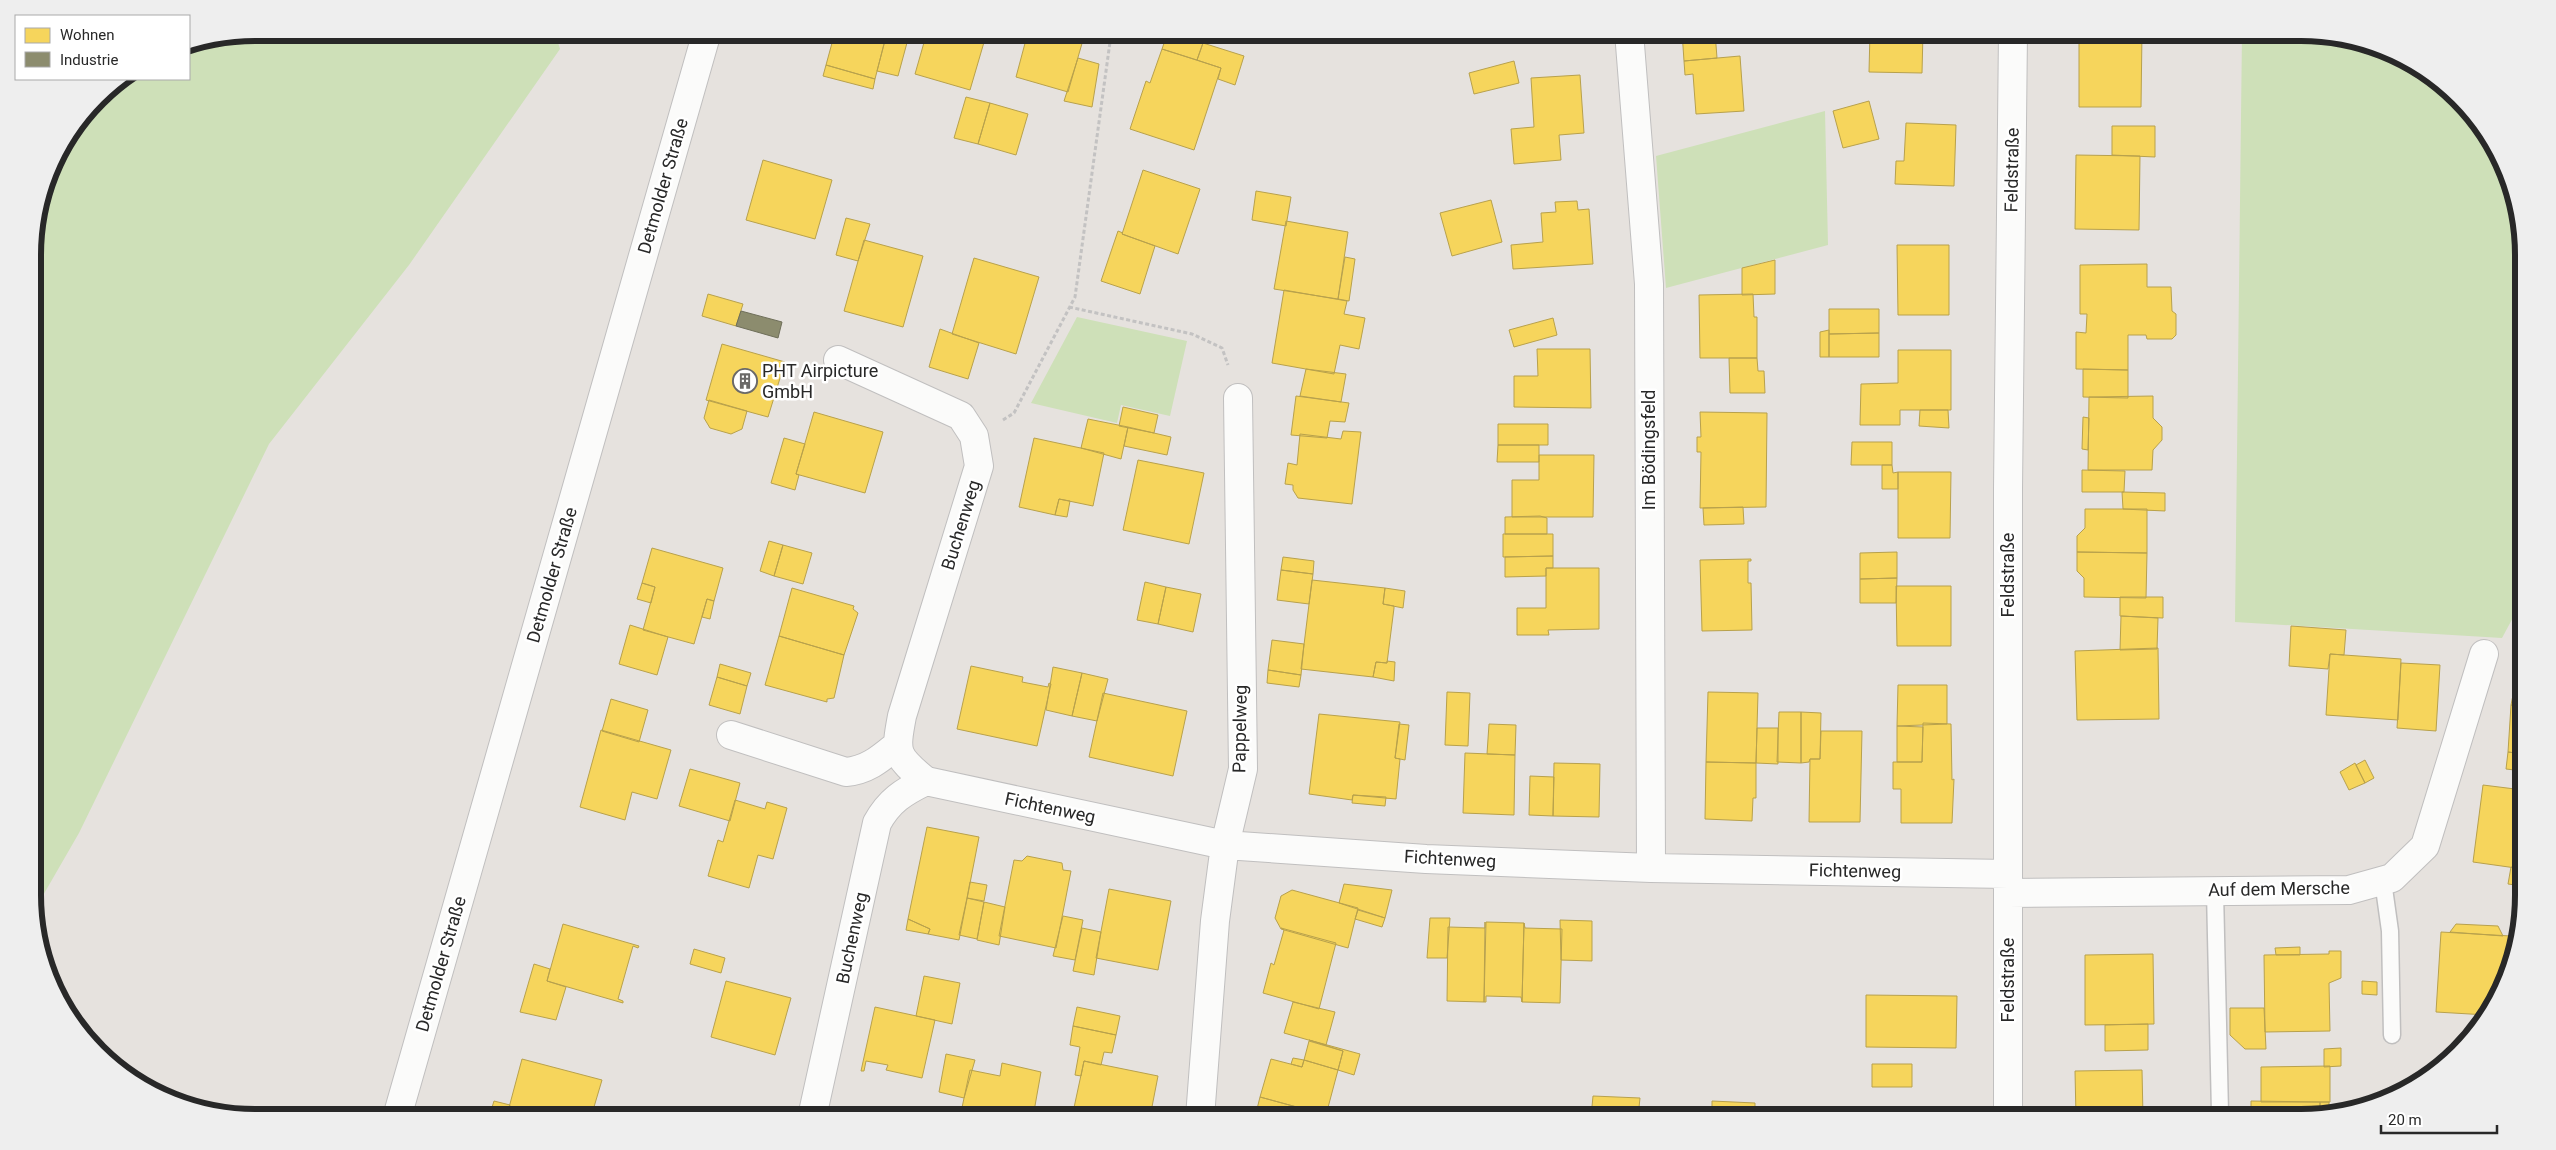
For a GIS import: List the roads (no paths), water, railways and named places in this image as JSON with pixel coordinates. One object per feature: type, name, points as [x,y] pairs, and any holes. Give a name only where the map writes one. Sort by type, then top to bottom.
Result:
[{"type":"street","name":"Detmolder Straße","points":[[400,1109],[704,41]]},
{"type":"street","name":"Im Bödingsfeld","points":[[1630,41],[1649,284],[1651,868]]},
{"type":"street","name":"Feldstraße","points":[[2008,1109],[2008,489],[2013,41]]},
{"type":"street","name":"Buchenweg","points":[[814,1109],[877,823],[886,806],[897,797],[909,763],[902,716],[979,466],[974,436],[961,416],[838,360]]},
{"type":"street","name":"Pappelweg","points":[[1201,1109],[1214,921],[1225,845],[1243,769],[1238,398]]},
{"type":"street","name":"Auf dem Mersche","points":[[2008,884],[2215,891],[2349,890],[2392,878],[2425,846],[2484,654]]},
{"type":"street","points":[[732,735],[846,772],[858,771],[873,764],[909,763]]},
{"type":"street","name":"Fichtenweg","points":[[909,763],[1225,845],[1426,859],[2008,884]]},
{"type":"lane","points":[[2383,881],[2390,931],[2392,1035]]},
{"type":"lane","points":[[2215,891],[2220,1109]]},
{"type":"place","name":"PHT Airpicture GmbH","points":[[745,381]]}]
